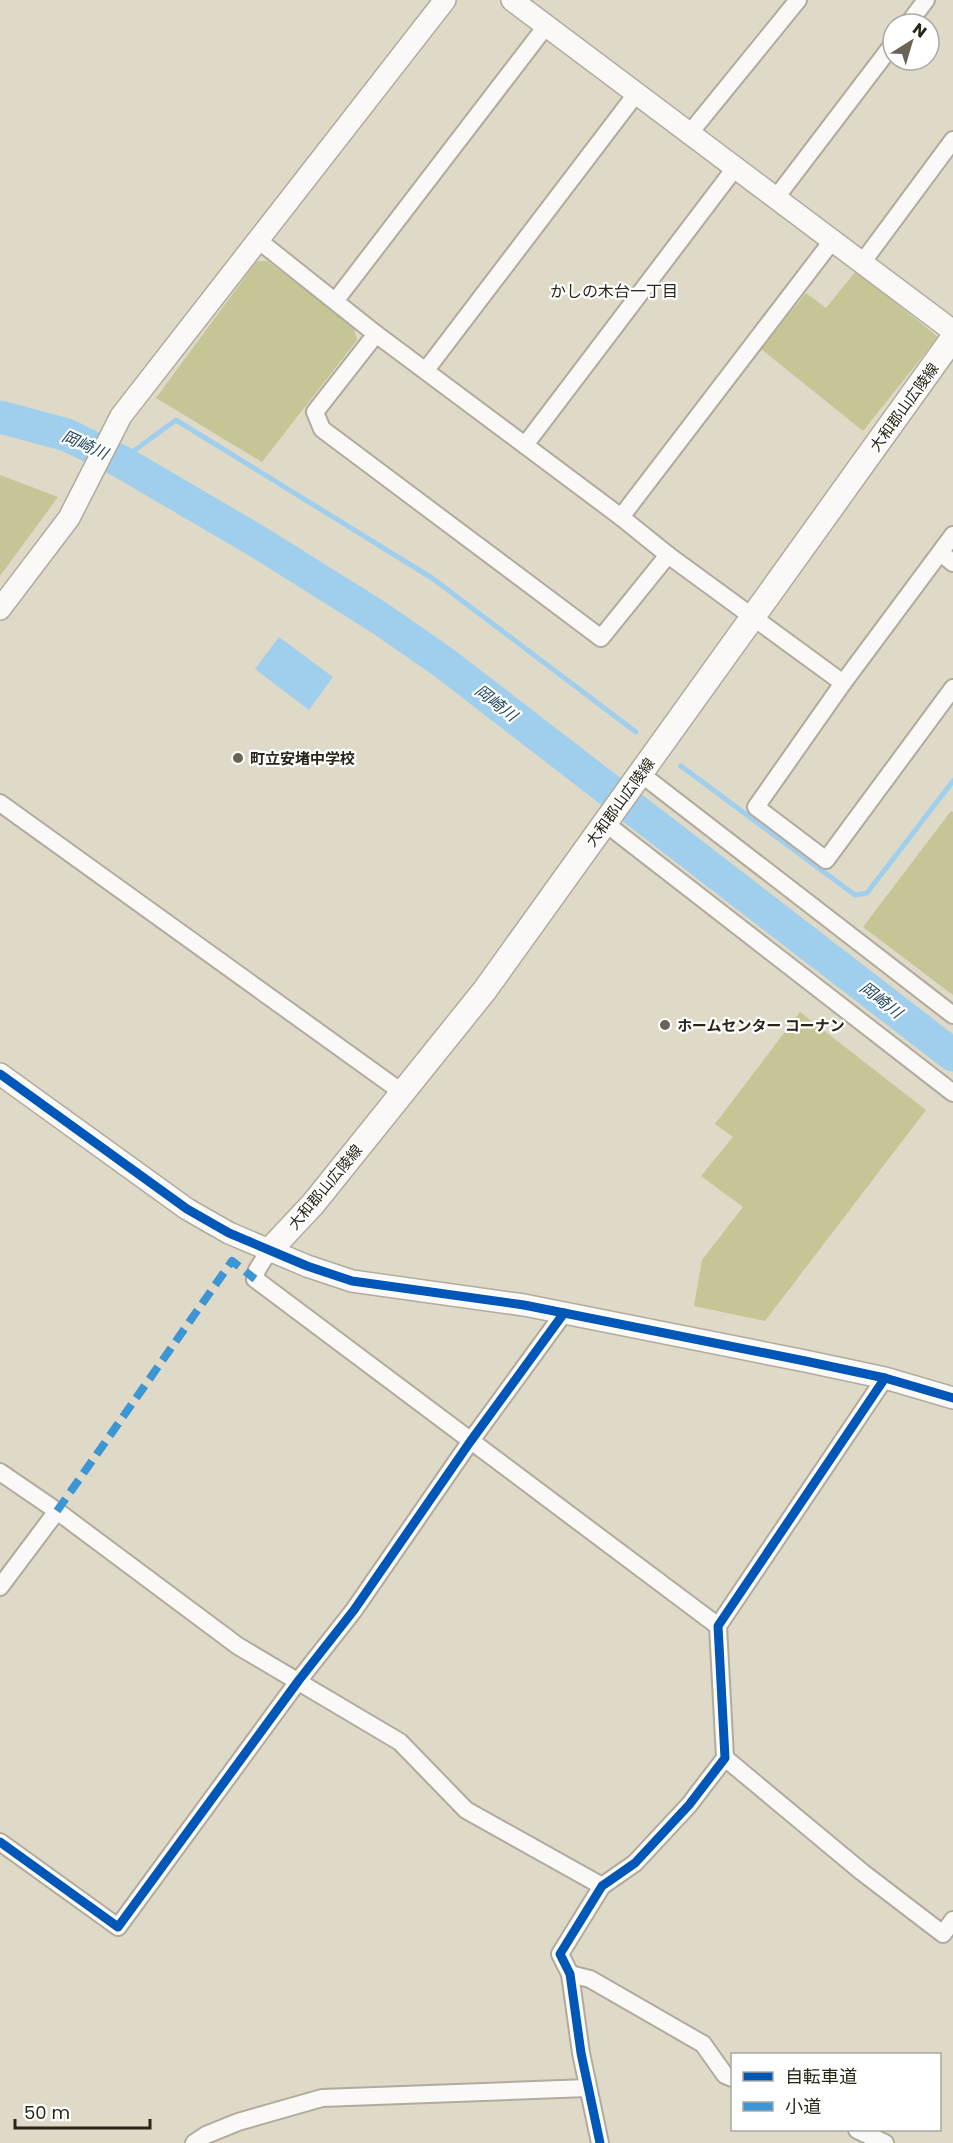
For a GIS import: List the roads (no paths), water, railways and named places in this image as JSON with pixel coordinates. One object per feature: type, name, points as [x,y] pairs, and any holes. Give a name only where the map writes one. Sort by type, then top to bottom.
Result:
[{"type":"main road","name":"大和郡山広陵線","points":[[269,1251],[312,1204],[486,990],[953,338]]},
{"type":"street","points":[[0,609],[69,518],[116,426],[146,381],[445,0]]},
{"type":"street","points":[[512,0],[953,331]]},
{"type":"street","points":[[689,134],[798,0]]},
{"type":"street","points":[[336,300],[546,26]]},
{"type":"street","points":[[775,199],[881,60]]},
{"type":"street","points":[[426,370],[636,94]]},
{"type":"street","points":[[862,263],[953,140]]},
{"type":"street","points":[[525,445],[735,168]]},
{"type":"street","points":[[258,240],[376,334],[621,517],[668,555],[843,683]]},
{"type":"street","points":[[621,517],[832,241]]},
{"type":"street","points":[[376,334],[315,412],[322,429],[601,638],[668,555]]},
{"type":"street","points":[[953,535],[947,558],[843,683],[756,807],[826,860],[953,688]]},
{"type":"street","points":[[641,774],[953,1014]]},
{"type":"street","points":[[0,803],[403,1093]]},
{"type":"street","points":[[605,823],[953,1093]]},
{"type":"street","points":[[0,1074],[187,1209],[229,1233],[269,1251],[352,1281],[524,1305],[885,1378],[953,1398]]},
{"type":"street","points":[[269,1251],[257,1270],[255,1279],[718,1626]]},
{"type":"street","points":[[0,1842],[118,1927],[299,1680],[354,1610],[470,1442],[564,1313]]},
{"type":"street","points":[[600,2143],[587,2088],[570,1974],[560,1954],[602,1886],[635,1863],[689,1805],[725,1758],[718,1626],[885,1378]]},
{"type":"street","points":[[0,1472],[57,1511],[238,1646],[299,1680],[400,1742],[466,1810],[602,1886]]},
{"type":"street","points":[[0,1587],[57,1511]]},
{"type":"street","points":[[725,1758],[862,1872],[943,1934],[953,1920]]},
{"type":"street","points":[[570,1974],[590,1979],[703,2044],[725,2075],[731,2078]]},
{"type":"street","points":[[194,2143],[206,2135],[238,2122],[322,2098],[587,2088]]},
{"type":"street","points":[[860,2131],[885,2143]]},
{"type":"water","points":[[279,637],[333,677],[309,710],[255,669]]},
{"type":"waterway","name":"岡崎川","points":[[0,417],[67,435],[120,461],[255,540],[378,617],[443,662],[953,1055]]},
{"type":"waterway","points":[[120,461],[176,420],[432,578],[636,732]]},
{"type":"waterway","points":[[681,766],[855,895],[867,893],[953,781]]},
{"type":"place","name":"町立安堵中学校","points":[[238,758]]},
{"type":"place","name":"ホームセンター コーナン","points":[[665,1025]]},
{"type":"district","name":"かしの木台一丁目","points":[[614,291]]}]
